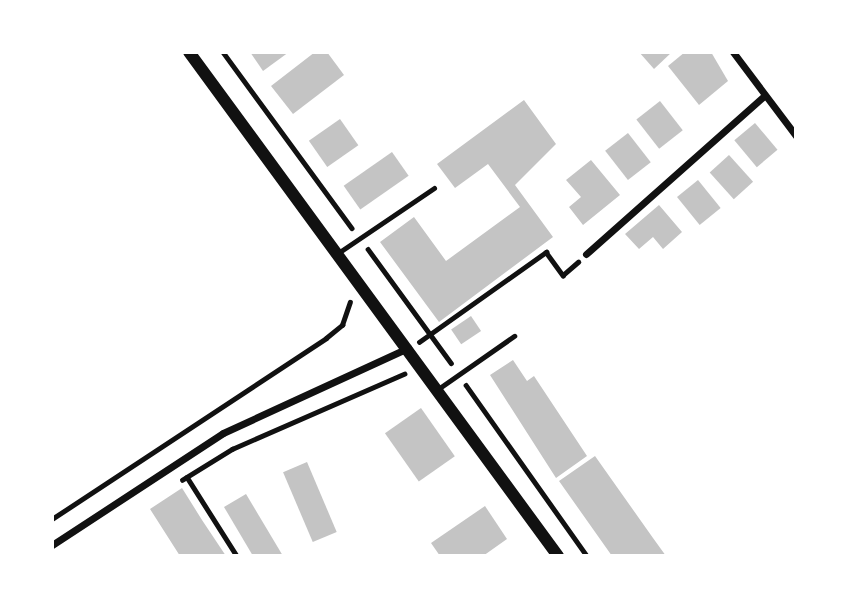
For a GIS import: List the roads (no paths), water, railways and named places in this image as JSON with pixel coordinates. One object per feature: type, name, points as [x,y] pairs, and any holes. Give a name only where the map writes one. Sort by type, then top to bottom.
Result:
[{"type":"street","points":[[189,52],[558,555]]},
{"type":"street","points":[[733,52],[796,136]]},
{"type":"street","points":[[586,254],[765,95]]},
{"type":"street","points":[[52,545],[223,433],[408,348]]},
{"type":"lane","points":[[338,253],[434,188]]},
{"type":"lane","points":[[438,389],[514,336]]}]
